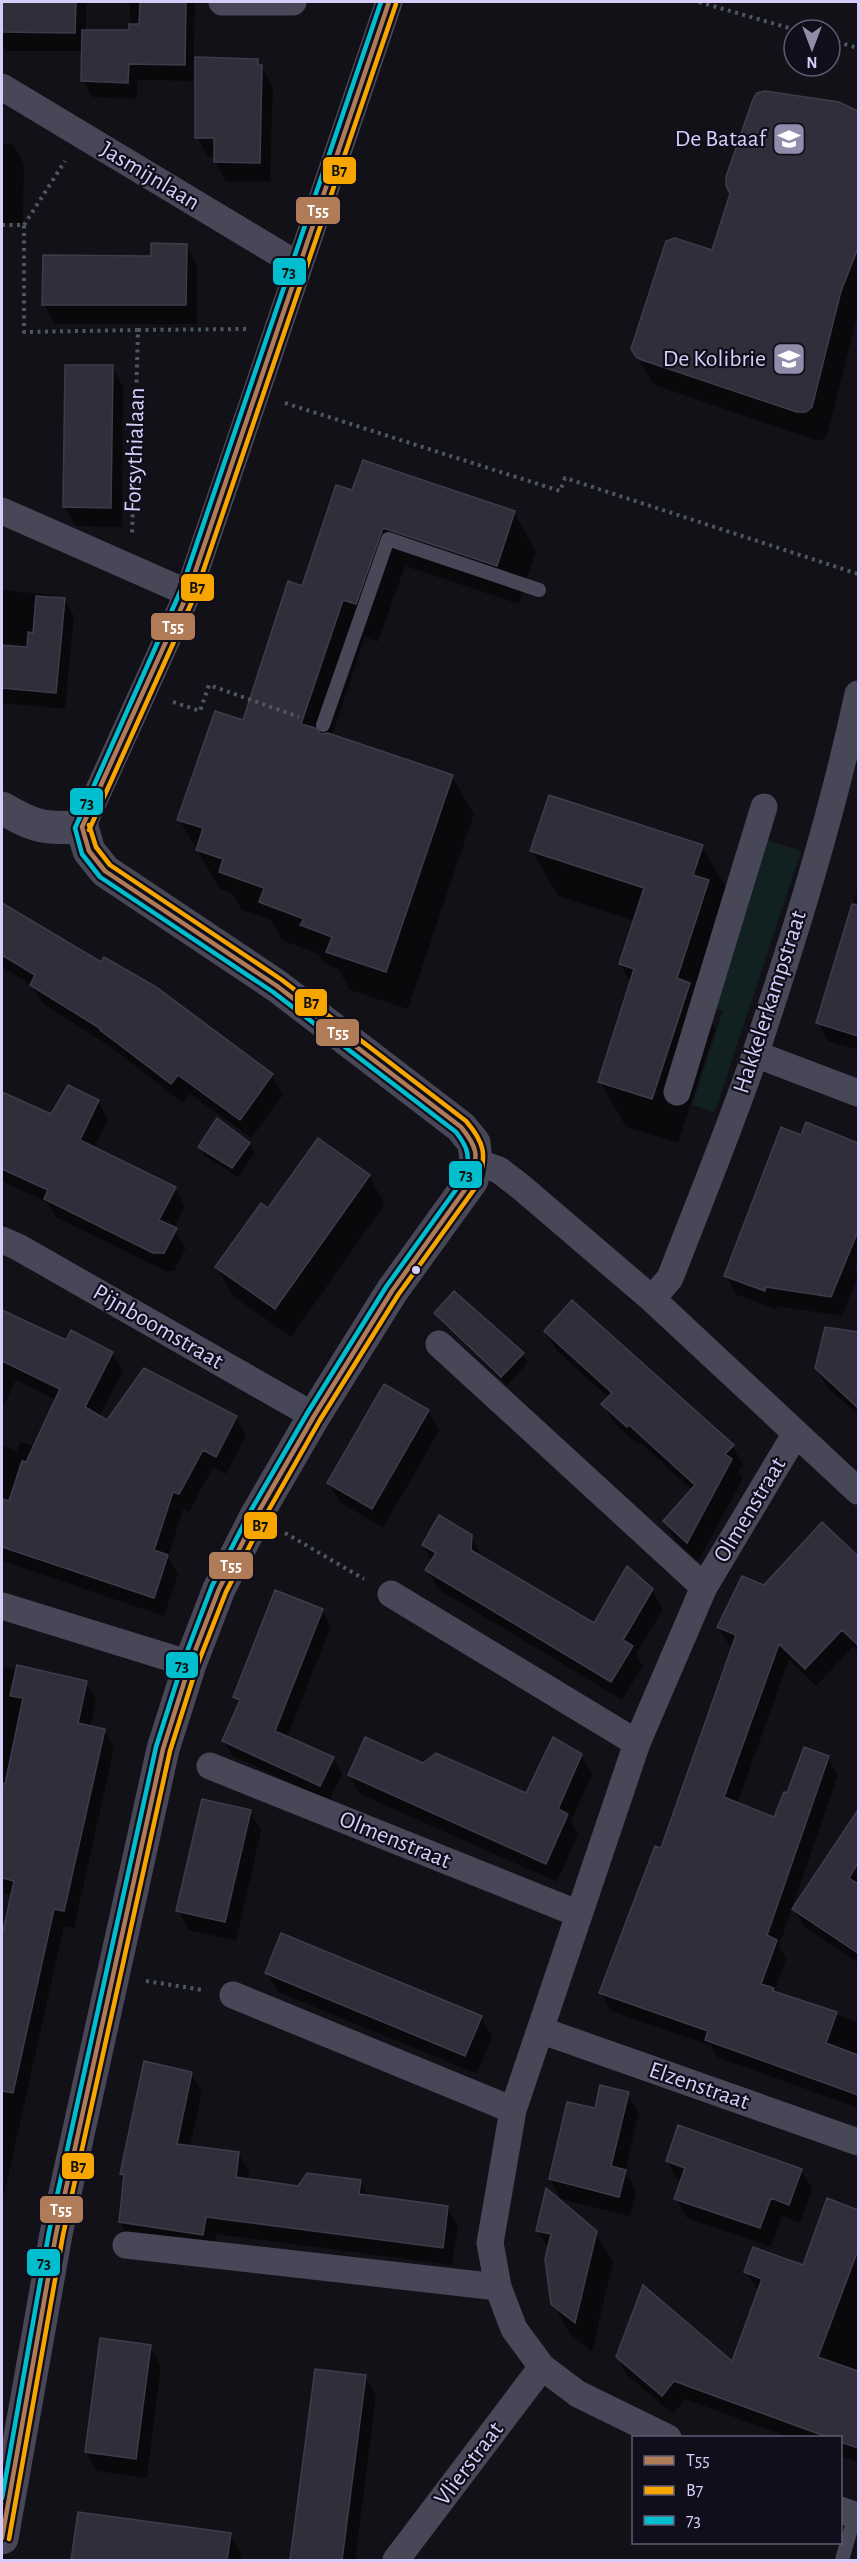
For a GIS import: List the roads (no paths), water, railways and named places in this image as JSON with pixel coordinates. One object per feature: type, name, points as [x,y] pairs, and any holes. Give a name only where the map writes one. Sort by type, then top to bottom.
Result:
[{"type":"street","points":[[222,2],[293,2]]},
{"type":"street","points":[[2,2538],[4,2505],[56,2234],[163,1749],[190,1664],[219,1589],[256,1516],[314,1416],[392,1291],[472,1180],[476,1162],[474,1143],[461,1127],[427,1100],[277,986],[105,871],[88,851],[82,827],[188,593],[388,2]]},
{"type":"street","name":"Jasmijnlaan","points":[[2,87],[298,265]]},
{"type":"street","points":[[2,511],[131,570],[188,593]]},
{"type":"street","name":"Hakkelerkampstraat","points":[[652,1299],[670,1278],[755,1054],[823,840],[850,778],[858,694]]},
{"type":"street","points":[[677,1092],[764,807]]},
{"type":"street","points":[[2,808],[28,824],[53,829],[82,827]]},
{"type":"street","points":[[755,1054],[858,1093]]},
{"type":"street","points":[[476,1162],[498,1170],[521,1186],[652,1299],[858,1491]]},
{"type":"street","name":"Pijnboomstraat","points":[[2,1240],[314,1416]]},
{"type":"street","name":"Olmenstraat","points":[[439,1344],[704,1587]]},
{"type":"street","name":"Olmenstraat","points":[[664,2436],[578,2394],[542,2367],[514,2329],[498,2287],[490,2243],[513,2110],[637,1743],[704,1587],[796,1433]]},
{"type":"street","points":[[391,1594],[637,1743]]},
{"type":"street","points":[[2,1606],[190,1664]]},
{"type":"street","name":"Olmenstraat","points":[[210,1766],[579,1914]]},
{"type":"street","points":[[233,1995],[513,2110]]},
{"type":"street","name":"Elzenstraat","points":[[540,2030],[858,2142]]},
{"type":"street","points":[[126,2245],[498,2287]]},
{"type":"street","name":"Vlierstraat","points":[[396,2560],[542,2367]]},
{"type":"lane","points":[[323,725],[388,539],[538,590]]},
{"type":"lane","points":[[842,2560],[851,2514]]},
{"type":"place","name":"De Bataaf","points":[[789,139]]},
{"type":"place","name":"De Kolibrie","points":[[789,359]]}]
